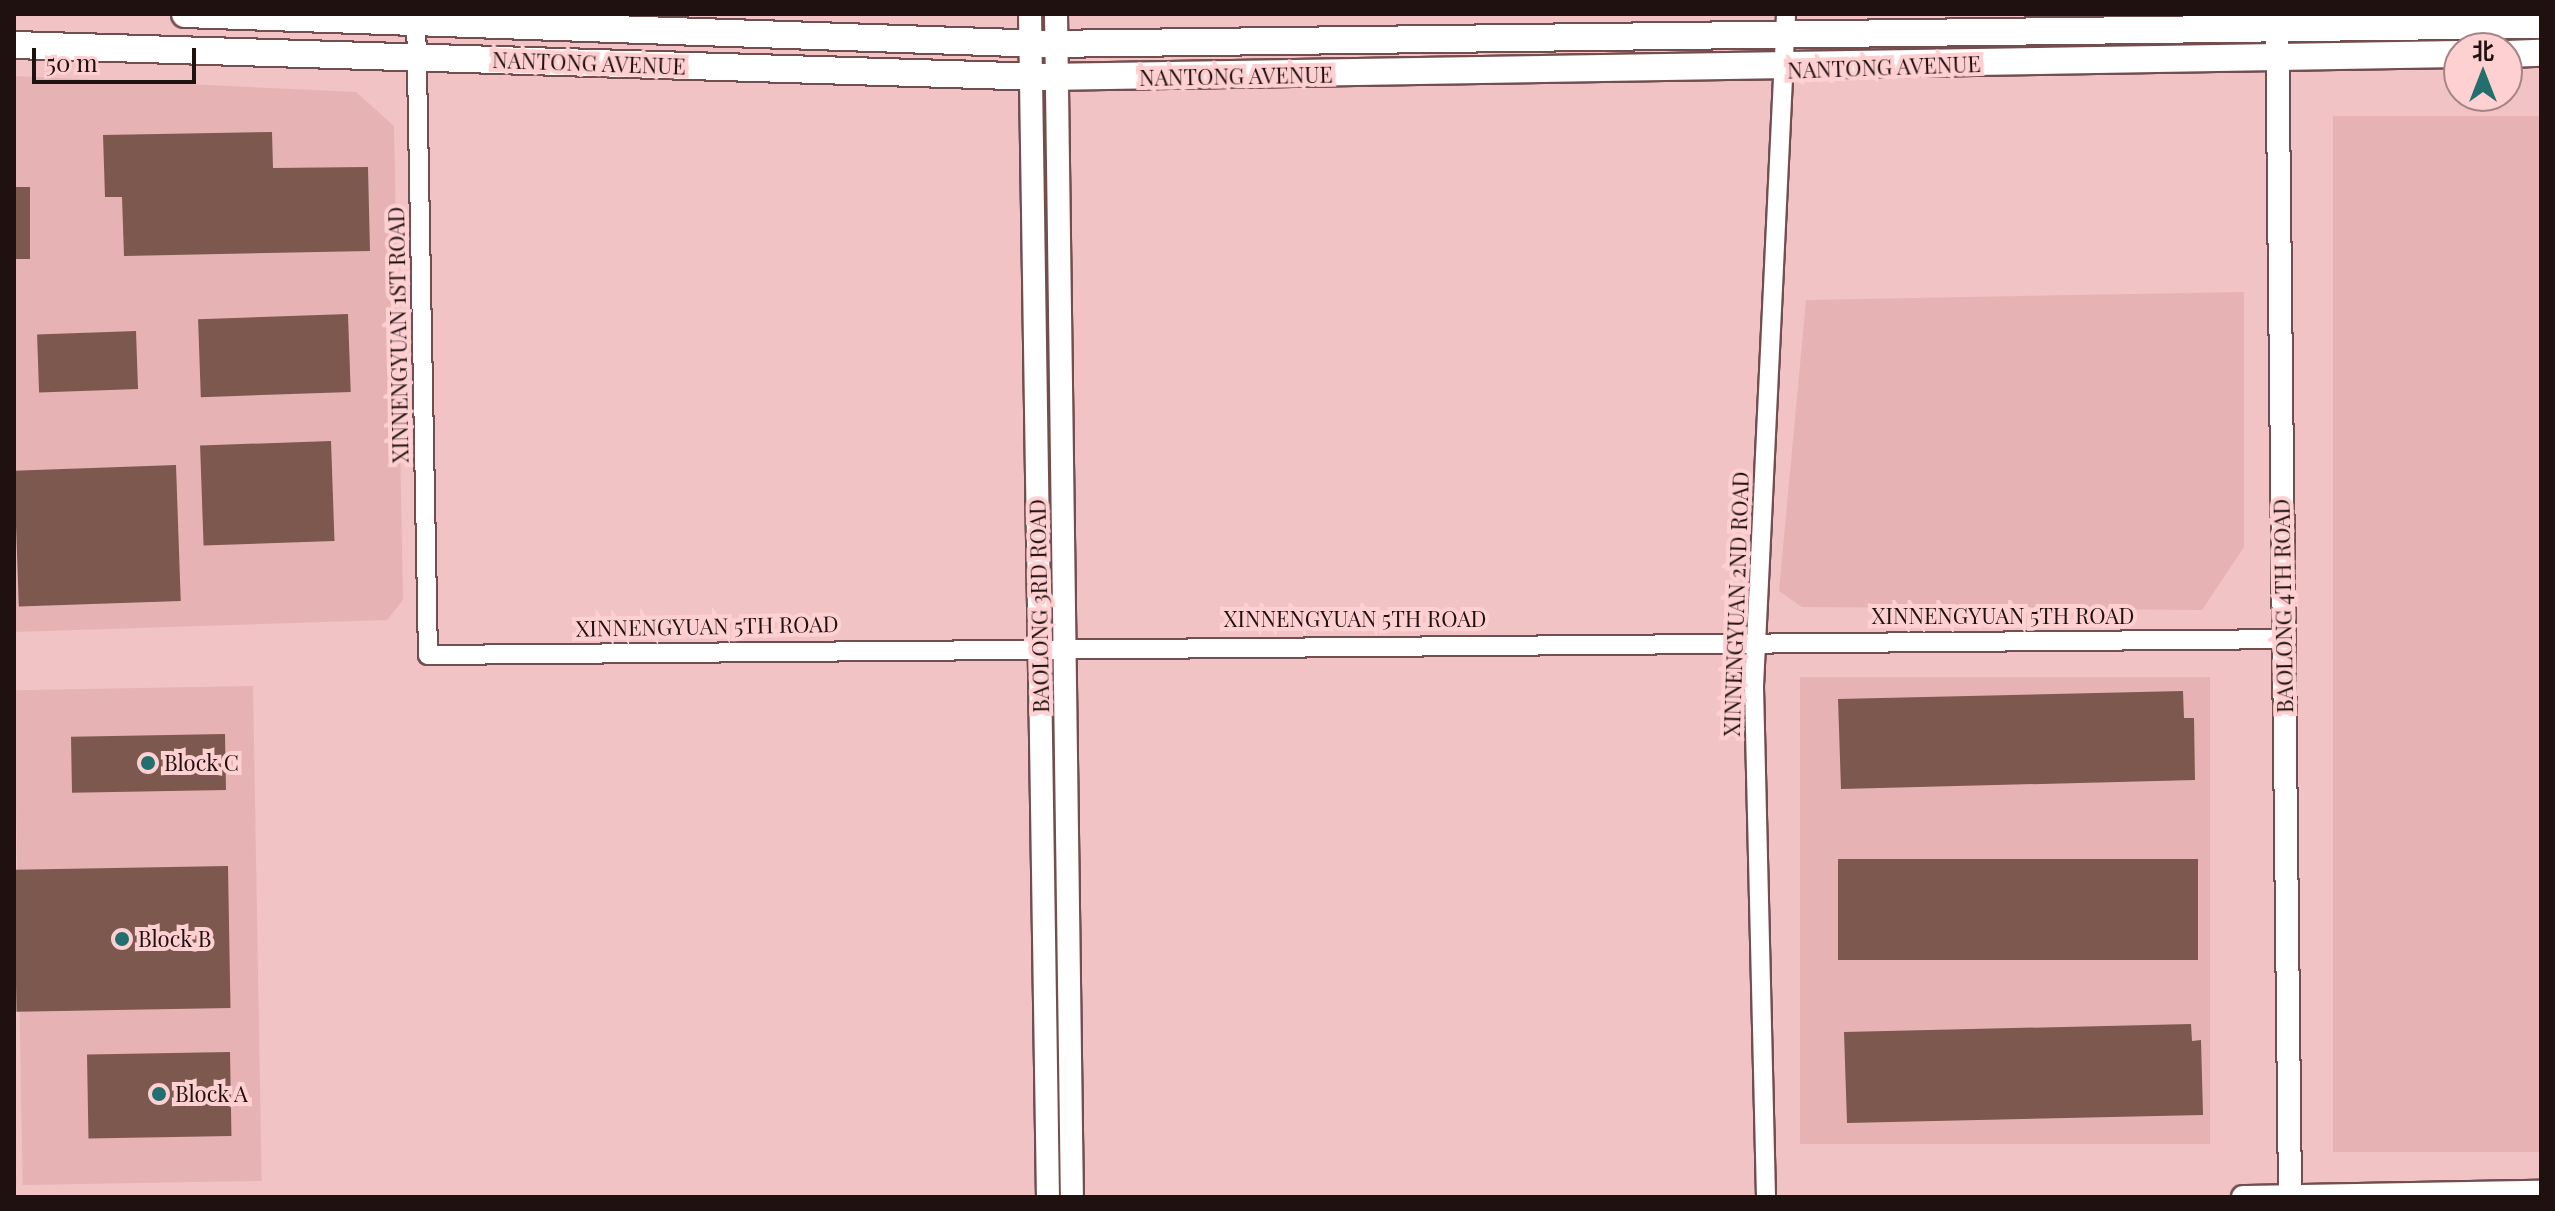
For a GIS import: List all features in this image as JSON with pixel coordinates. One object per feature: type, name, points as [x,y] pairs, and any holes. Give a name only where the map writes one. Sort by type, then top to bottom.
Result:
[{"type":"main road","name":"NANTONG AVENUE","points":[[185,14],[416,19],[1043,44],[1786,24],[2277,21],[2541,25]]},
{"type":"main road","name":"NANTONG AVENUE","points":[[14,45],[1043,77],[1785,70],[2443,54]]},
{"type":"street","name":"BAOLONG 3RD ROAD","points":[[1030,14],[1043,44]]},
{"type":"street","name":"BAOLONG 3RD ROAD","points":[[1048,1197],[1039,644],[1043,44],[1056,14]]},
{"type":"street","name":"XINNENGYUAN 1ST ROAD","points":[[416,19],[428,655]]},
{"type":"street","name":"BAOLONG 4TH ROAD","points":[[2277,21],[2290,1197]]},
{"type":"street","name":"XINNENGYUAN 2ND ROAD","points":[[1766,1197],[1756,641],[1786,24]]},
{"type":"street","name":"BAOLONG 3RD ROAD","points":[[1043,77],[1065,644],[1072,1197]]},
{"type":"street","name":"XINNENGYUAN 5TH ROAD","points":[[428,655],[1039,644],[2283,639]]},
{"type":"street","points":[[2243,1197],[2541,1192]]},
{"type":"shaded area","points":[[14,76],[356,92],[394,126],[403,600],[387,620],[14,632]]},
{"type":"shaded area","points":[[2333,116],[2541,116],[2541,1152],[2333,1152]]},
{"type":"shaded area","points":[[2244,292],[2244,547],[2202,610],[1802,607],[1779,591],[1806,300]]},
{"type":"shaded area","points":[[1800,677],[2210,677],[2210,1144],[1800,1144]]},
{"type":"shaded area","points":[[253,686],[262,1181],[23,1185],[14,690]]},
{"type":"building","points":[[272,132],[273,168],[368,167],[370,251],[124,256],[122,197],[105,197],[103,135]]},
{"type":"building","points":[[14,187],[30,187],[30,259],[14,259]]},
{"type":"building","points":[[348,314],[351,392],[201,397],[198,319]]},
{"type":"building","points":[[136,331],[138,389],[39,392],[37,334]]},
{"type":"building","points":[[331,441],[334,541],[204,546],[200,446]]},
{"type":"building","points":[[176,465],[181,601],[19,607],[14,471]]},
{"type":"building","points":[[2183,691],[2184,718],[2194,718],[2195,780],[1841,789],[1838,699]]},
{"type":"building","name":"Block C","points":[[225,734],[226,790],[72,793],[71,737]]},
{"type":"building","points":[[1838,859],[2198,859],[2198,960],[1838,960]]},
{"type":"building","name":"Block B","points":[[228,866],[230,1008],[17,1012],[14,870]]},
{"type":"building","points":[[2191,1024],[2192,1041],[2201,1040],[2203,1115],[1847,1123],[1844,1032]]},
{"type":"building","name":"Block A","points":[[230,1052],[231,1136],[88,1138],[87,1054]]},
{"type":"place","name":"Block C","points":[[148,763]]},
{"type":"place","name":"Block B","points":[[122,939]]},
{"type":"place","name":"Block A","points":[[159,1094]]}]
